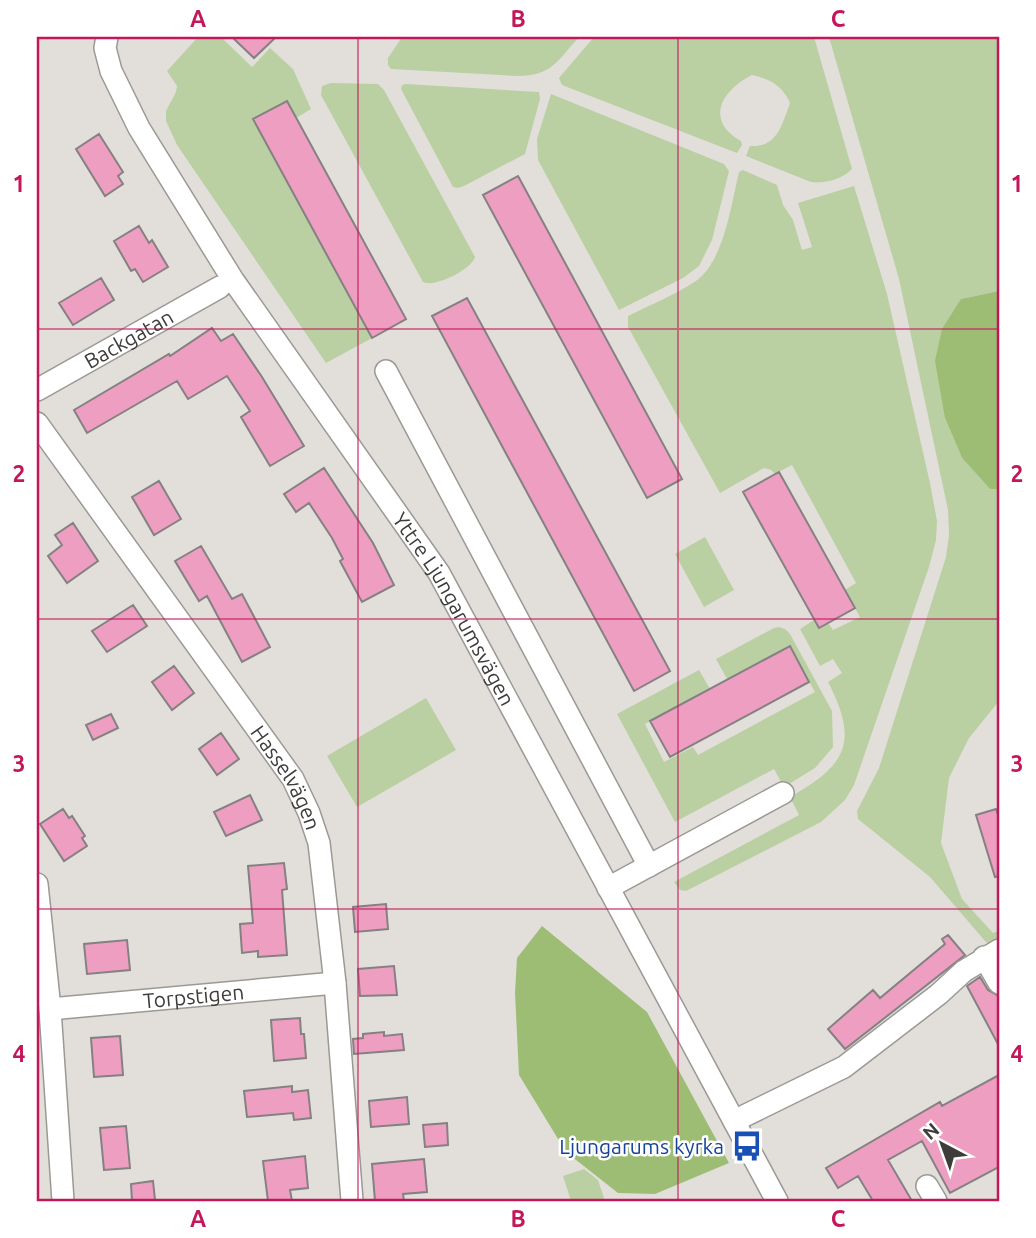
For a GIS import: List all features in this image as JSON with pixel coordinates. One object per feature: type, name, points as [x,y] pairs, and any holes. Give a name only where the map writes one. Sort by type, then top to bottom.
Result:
[{"type":"street","name":"Yttre Ljungarumsvägen","points":[[107,37],[105,48],[111,71],[139,128],[233,280],[439,573],[777,1201]]},
{"type":"street","name":"Backgatan","points":[[37,390],[220,288]]},
{"type":"street","points":[[386,371],[649,866]]},
{"type":"street","name":"Hasselvägen","points":[[37,422],[293,779],[309,813],[318,843],[335,983],[352,1201]]},
{"type":"street","points":[[608,888],[783,793]]},
{"type":"street","points":[[37,884],[50,1009],[63,1201]]},
{"type":"street","points":[[734,1121],[844,1067],[955,979],[992,954],[999,984]]},
{"type":"street","name":"Torpstigen","points":[[50,1009],[335,983]]},
{"type":"green space","points":[[198,37],[227,37],[224,40],[252,67],[270,48],[293,69],[311,109],[296,118],[287,101],[253,120],[372,338],[326,363],[177,145],[166,121],[166,111],[177,86],[167,71]]},
{"type":"green space","points":[[402,37],[579,37],[559,60],[546,70],[517,76],[391,69],[388,58]]},
{"type":"green space","points":[[594,37],[814,37],[852,169],[833,180],[811,182],[746,156],[750,146],[767,143],[777,134],[790,103],[780,88],[759,77],[752,75],[741,81],[721,106],[723,124],[741,141],[742,145],[737,153],[562,85],[559,78]]},
{"type":"green space","points":[[829,37],[999,37],[999,291],[961,299],[945,418],[962,458],[990,489],[999,489],[999,701],[969,738],[949,778],[941,843],[962,899],[993,933],[999,931],[999,944],[990,945],[985,941],[930,877],[858,819],[857,811],[879,768],[946,557],[949,535],[948,510],[899,279]]},
{"type":"green space","points":[[331,83],[378,84],[384,90],[475,257],[460,272],[444,280],[423,282],[321,95],[322,86]]},
{"type":"green space","points":[[402,85],[539,92],[540,99],[525,154],[464,186],[453,187],[401,89]]},
{"type":"green space","points":[[551,94],[724,164],[729,171],[712,240],[699,266],[683,278],[619,310],[538,160],[537,139]]},
{"type":"green space","points":[[743,170],[777,185],[783,205],[793,220],[802,250],[812,247],[798,203],[854,186],[887,294],[930,483],[937,521],[936,540],[854,785],[845,800],[821,822],[686,891],[680,890],[674,882],[799,815],[790,797],[824,774],[835,762],[842,750],[845,736],[838,703],[828,682],[842,673],[833,659],[820,666],[800,629],[814,620],[819,628],[828,623],[833,630],[860,617],[845,590],[856,583],[792,465],[775,474],[764,468],[720,493],[628,327],[628,316],[680,291],[706,272],[720,246],[739,172]]},
{"type":"green space","points":[[999,291],[999,489],[990,489],[962,458],[945,418],[935,361],[942,329],[961,299]]},
{"type":"green space","points":[[705,537],[734,590],[704,607],[675,554]]},
{"type":"green space","points":[[779,627],[790,634],[832,711],[833,747],[815,768],[784,787],[774,769],[675,822],[617,714],[699,670],[710,689],[645,724],[664,762],[693,747],[698,755],[815,692],[789,646],[727,679],[716,659]]},
{"type":"green space","points":[[426,698],[456,750],[357,807],[327,756]]},
{"type":"green space","points":[[542,926],[647,1012],[729,1163],[655,1194],[618,1193],[566,1152],[519,1075],[515,993],[517,958]]},
{"type":"green space","points":[[584,1169],[598,1180],[605,1201],[571,1201],[563,1176]]},
{"type":"building","points":[[232,37],[276,37],[254,58]]},
{"type":"building","points":[[287,101],[406,319],[372,338],[253,119]]},
{"type":"building","points":[[99,134],[123,172],[118,176],[123,184],[105,196],[76,149]]},
{"type":"building","points":[[518,176],[682,479],[647,498],[483,195]]},
{"type":"building","points":[[139,226],[149,243],[152,240],[168,267],[143,282],[135,269],[131,271],[114,241]]},
{"type":"building","points":[[101,278],[114,300],[73,325],[59,303]]},
{"type":"building","points":[[467,298],[670,671],[634,691],[432,316]]},
{"type":"building","points":[[212,328],[221,341],[233,334],[304,446],[270,466],[241,417],[250,411],[227,376],[188,399],[177,381],[87,433],[74,410],[169,354],[170,356]]},
{"type":"building","points":[[324,468],[373,543],[394,585],[362,602],[340,561],[343,559],[332,538],[309,503],[296,512],[284,494]]},
{"type":"building","points":[[779,472],[855,608],[819,628],[743,492]]},
{"type":"building","points":[[159,481],[181,519],[154,535],[132,497]]},
{"type":"building","points":[[73,523],[98,561],[67,583],[48,556],[62,545],[55,535]]},
{"type":"building","points":[[201,546],[232,599],[242,594],[270,647],[242,662],[207,596],[199,601],[175,561]]},
{"type":"building","points":[[133,605],[147,626],[107,652],[92,631]]},
{"type":"building","points":[[790,646],[809,682],[670,757],[650,721]]},
{"type":"building","points":[[174,666],[194,693],[172,710],[152,682]]},
{"type":"building","points":[[111,714],[118,728],[93,740],[86,725]]},
{"type":"building","points":[[221,733],[239,759],[217,775],[199,749]]},
{"type":"building","points":[[250,795],[262,820],[226,836],[214,812]]},
{"type":"building","points":[[63,809],[69,818],[72,816],[85,836],[82,838],[87,846],[64,861],[40,824]]},
{"type":"building","points":[[996,809],[999,818],[999,876],[995,877],[976,815]]},
{"type":"building","points":[[284,863],[287,889],[282,890],[287,955],[258,957],[258,951],[242,953],[240,924],[253,923],[248,866]]},
{"type":"building","points":[[386,904],[388,929],[355,932],[353,907]]},
{"type":"building","points":[[948,935],[965,955],[845,1049],[828,1029],[873,990],[880,998],[945,944],[942,939]]},
{"type":"building","points":[[127,940],[130,970],[87,974],[84,944]]},
{"type":"building","points":[[394,966],[397,995],[360,996],[358,969]]},
{"type":"building","points":[[980,977],[988,990],[999,996],[999,1046],[967,986]]},
{"type":"building","points":[[300,1018],[306,1058],[274,1061],[271,1020]]},
{"type":"building","points":[[384,1032],[384,1036],[402,1034],[404,1050],[354,1054],[353,1039],[363,1038],[363,1034]]},
{"type":"building","points":[[120,1036],[123,1075],[94,1077],[91,1038]]},
{"type":"building","points":[[999,1075],[999,1167],[950,1193],[922,1141],[888,1160],[912,1201],[873,1201],[858,1176],[838,1188],[826,1168],[940,1102],[942,1106]]},
{"type":"building","points":[[292,1086],[292,1092],[308,1090],[311,1118],[294,1120],[293,1113],[247,1117],[244,1091]]},
{"type":"building","points":[[407,1097],[409,1124],[371,1127],[369,1101]]},
{"type":"building","points":[[447,1123],[448,1145],[425,1147],[423,1125]]},
{"type":"building","points":[[126,1126],[130,1168],[104,1170],[100,1128]]},
{"type":"building","points":[[305,1156],[308,1188],[290,1190],[292,1201],[268,1201],[263,1161]]},
{"type":"building","points":[[424,1159],[427,1192],[403,1194],[404,1201],[375,1201],[372,1164]]},
{"type":"building","points":[[153,1181],[155,1200],[132,1201],[131,1184]]},
{"type":"place","name":"Ljungarums kyrka","points":[[747,1146]]}]
